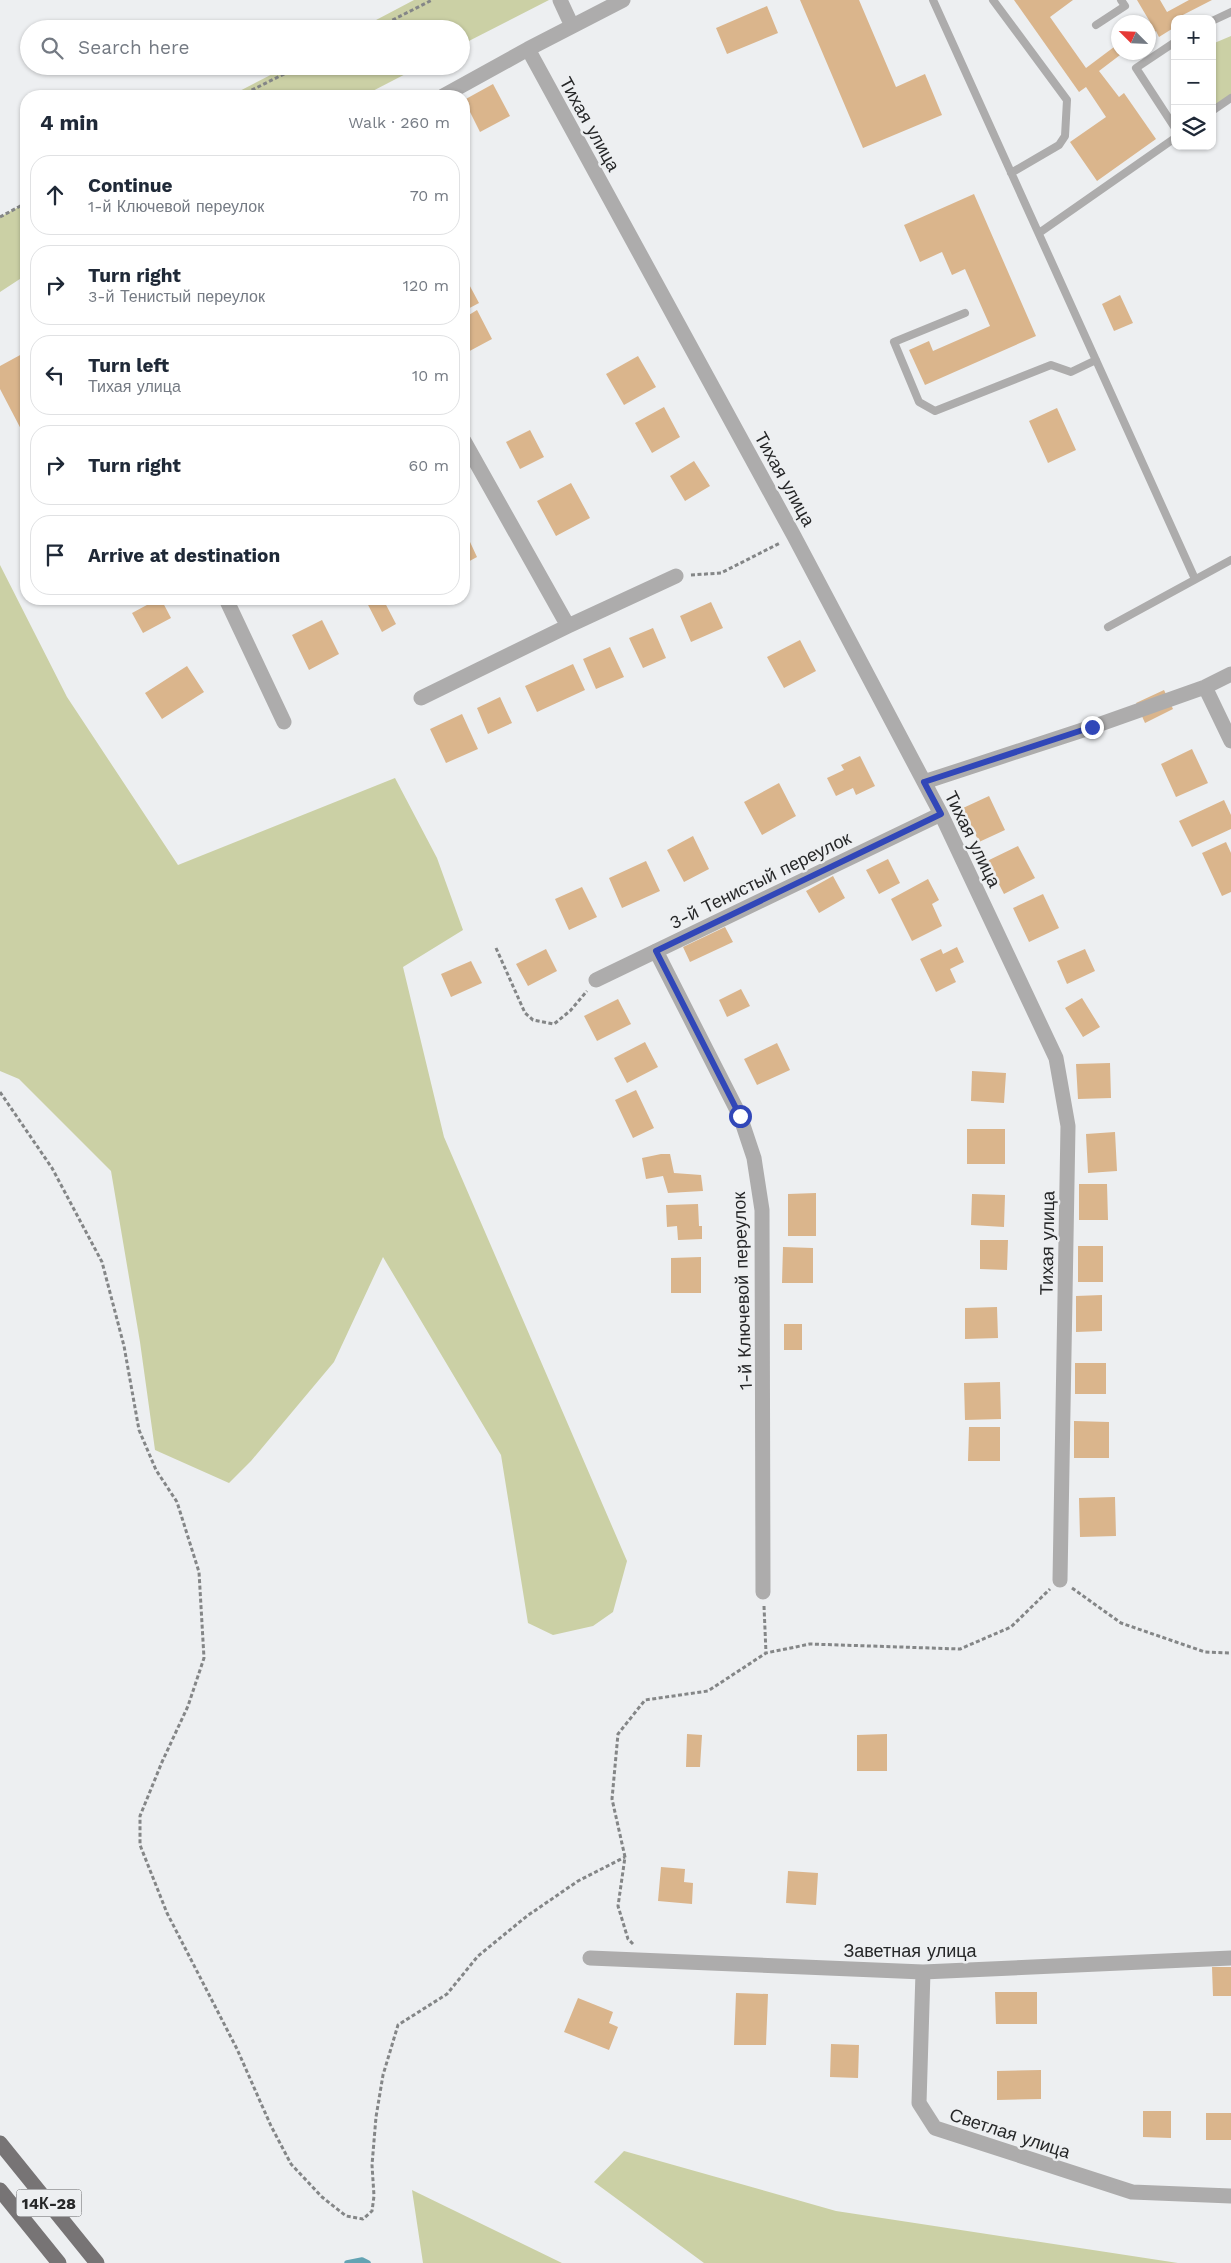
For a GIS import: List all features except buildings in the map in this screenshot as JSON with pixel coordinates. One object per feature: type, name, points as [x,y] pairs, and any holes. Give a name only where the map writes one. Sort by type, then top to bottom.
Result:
[{"type":"main road","name":"14К-28","points":[[0,2143],[97,2263]]},
{"type":"main road","name":"14К-28","points":[[0,2190],[59,2263]]},
{"type":"street","points":[[560,0],[572,26]]},
{"type":"street","points":[[454,90],[623,0]]},
{"type":"street","name":"Тихая улица","points":[[528,49],[794,536],[941,814],[1056,1058],[1068,1126],[1060,1580]]},
{"type":"street","points":[[470,452],[568,626]]},
{"type":"street","points":[[421,698],[568,626],[676,576]]},
{"type":"street","points":[[229,605],[284,722]]},
{"type":"street","points":[[924,782],[1092,727],[1205,687],[1231,674]]},
{"type":"street","points":[[1205,687],[1231,741]]},
{"type":"street","name":"3-й Тенистый переулок","points":[[596,980],[941,814]]},
{"type":"street","name":"1-й Ключевой переулок","points":[[656,951],[740,1116],[754,1158],[762,1210],[763,1592]]},
{"type":"street","name":"Заветная улица","points":[[590,1958],[923,1972],[1231,1958]]},
{"type":"street","name":"Светлая улица","points":[[923,1972],[919,2103],[935,2128],[1132,2192],[1231,2196]]},
{"type":"lane","points":[[933,0],[1195,579]]},
{"type":"lane","points":[[993,0],[1067,100],[1065,136],[1059,144],[1012,173]]},
{"type":"lane","points":[[1096,25],[1125,6],[1121,0]]},
{"type":"lane","points":[[1216,19],[1231,12]]},
{"type":"lane","points":[[1171,45],[1136,68],[1171,122]]},
{"type":"lane","points":[[1216,108],[1231,98]]},
{"type":"lane","points":[[1039,233],[1171,141]]},
{"type":"lane","points":[[965,312],[894,342],[919,402],[934,411],[1051,365],[1071,372],[1096,360]]},
{"type":"lane","points":[[1108,627],[1231,560]]},
{"type":"path","points":[[393,20],[432,0]]},
{"type":"path","points":[[252,90],[282,75]]},
{"type":"path","points":[[0,216],[20,206]]},
{"type":"path","points":[[676,576],[721,573],[794,536]]},
{"type":"path","points":[[496,948],[525,1013],[533,1020],[554,1024],[570,1011],[596,980]]},
{"type":"path","points":[[0,1092],[52,1168],[102,1262],[124,1346],[139,1430],[156,1470],[177,1502],[199,1572],[204,1658],[188,1706],[140,1816],[140,1845],[167,1913],[237,2049],[279,2141],[291,2164],[322,2197],[346,2216],[363,2219],[372,2211],[374,2196],[372,2165],[376,2116],[383,2075],[398,2026],[447,1994],[478,1956],[527,1916],[578,1881],[625,1857]]},
{"type":"path","points":[[652,1961],[628,1939],[618,1906],[625,1857],[612,1799],[618,1734],[645,1700],[708,1691],[766,1653],[810,1644],[960,1649],[1012,1626],[1060,1580],[1121,1624],[1205,1652],[1231,1652]]},
{"type":"path","points":[[763,1592],[766,1653]]},
{"type":"green space","points":[[414,0],[549,0],[470,40],[470,20],[376,20]]},
{"type":"green space","points":[[1231,36],[1231,95],[1216,106],[1216,60],[1216,42]]},
{"type":"green space","points":[[271,75],[404,75],[375,90],[242,90]]},
{"type":"green space","points":[[20,206],[20,279],[0,292],[0,217]]},
{"type":"green space","points":[[0,565],[67,697],[178,865],[395,778],[437,858],[463,930],[403,967],[444,1137],[627,1561],[613,1612],[593,1626],[553,1635],[528,1623],[501,1455],[383,1257],[334,1362],[251,1461],[229,1483],[155,1450],[140,1342],[111,1171],[19,1079],[0,1071]]},
{"type":"green space","points":[[624,2151],[836,2211],[1178,2263],[704,2263],[594,2182]]},
{"type":"green space","points":[[412,2190],[562,2263],[423,2263]]},
{"type":"waterway","points":[[347,2263],[362,2260],[368,2263]]},
{"type":"route","points":[[740,1116],[656,951],[941,814],[924,782],[1092,727]]}]
